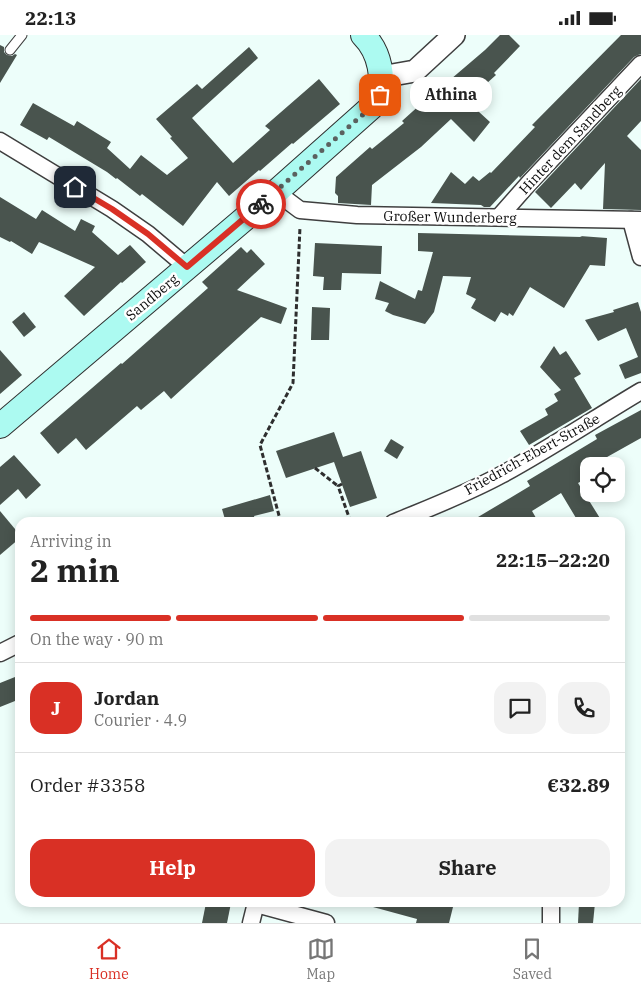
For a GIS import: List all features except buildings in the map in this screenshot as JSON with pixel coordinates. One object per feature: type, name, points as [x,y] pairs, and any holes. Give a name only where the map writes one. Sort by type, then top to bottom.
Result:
[{"type":"main road","points":[[363,35],[370,42],[377,55],[381,77]]},
{"type":"main road","name":"Sandberg","points":[[0,426],[276,192],[376,103],[380,95],[381,77]]},
{"type":"street","points":[[381,77],[415,71],[454,35]]},
{"type":"street","name":"Hinter dem Sandberg","points":[[499,217],[641,64]]},
{"type":"street","points":[[0,141],[112,209],[148,234],[187,267]]},
{"type":"street","points":[[276,192],[300,211]]},
{"type":"street","name":"Großer Wunderberg","points":[[300,211],[357,215],[636,220],[641,257]]},
{"type":"street","name":"Friedrich-Ebert-Straße","points":[[407,517],[500,476],[641,391]]},
{"type":"street","points":[[0,653],[15,646]]},
{"type":"street","points":[[251,923],[255,907]]},
{"type":"street","points":[[270,907],[326,923]]},
{"type":"street","points":[[551,907],[551,923]]},
{"type":"lane","points":[[10,51],[22,35]]},
{"type":"path","points":[[279,517],[260,445],[294,383],[300,211]]},
{"type":"path","points":[[315,468],[340,485],[349,517]]},
{"type":"way so far","points":[[261,204],[376,103],[380,95]]},
{"type":"place","name":"Athina","points":[[380,95]]},
{"type":"route","points":[[75,187],[112,209],[148,234],[187,267],[261,204]]}]
